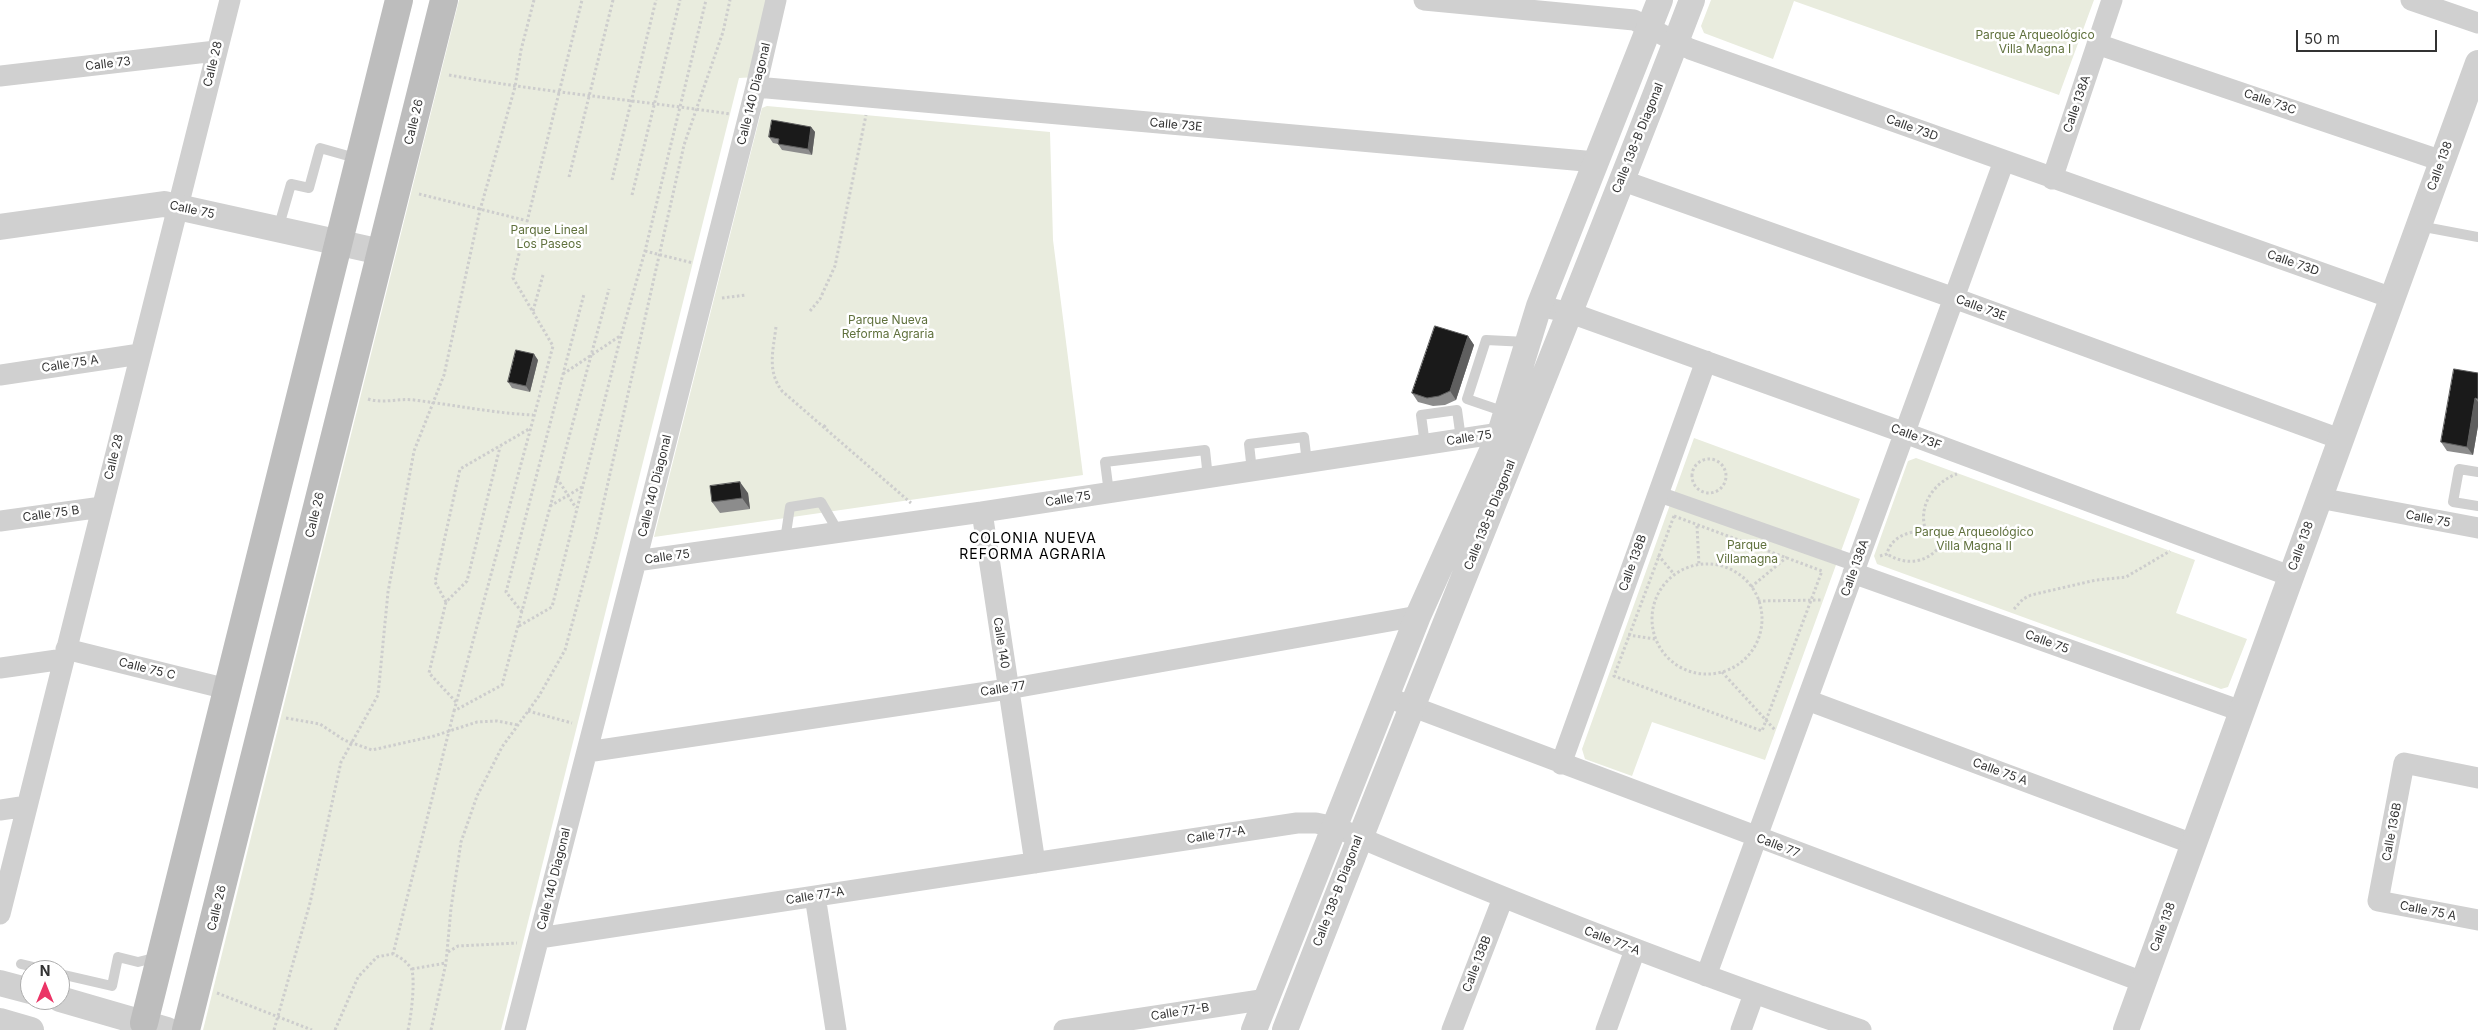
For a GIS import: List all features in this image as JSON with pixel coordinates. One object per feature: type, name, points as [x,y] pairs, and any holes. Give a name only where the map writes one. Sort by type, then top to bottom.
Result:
[{"type":"main road","points":[[151,1028],[161,956],[399,0]]},
{"type":"main road","name":"Calle 26","points":[[186,1030],[444,0]]},
{"type":"street","name":"Calle 28","points":[[0,914],[230,0]]},
{"type":"street","name":"Calle 140 Diagonal","points":[[515,1030],[530,940],[587,752],[711,267],[776,0]]},
{"type":"street","name":"Calle 73D","points":[[1424,0],[1634,20],[1690,49],[2052,179],[2392,298]]},
{"type":"street","name":"Calle 138-B Diagonal","points":[[1254,1030],[1418,616],[1503,423],[1539,306],[1660,0]]},
{"type":"street","name":"Calle 138-B Diagonal","points":[[1285,1030],[1359,838],[1571,313],[1692,0]]},
{"type":"street","name":"Calle 138A","points":[[2052,179],[2112,0]]},
{"type":"street","points":[[2411,0],[2478,22]]},
{"type":"street","name":"Calle 73C","points":[[2097,44],[2442,161]]},
{"type":"street","name":"Calle 73","points":[[0,76],[216,51]]},
{"type":"street","name":"Calle 138","points":[[2126,1030],[2478,63]]},
{"type":"street","name":"Calle 73E","points":[[756,87],[1596,162]]},
{"type":"street","name":"Calle 138A","points":[[1706,976],[1807,700],[1861,565],[1905,433],[2004,161]]},
{"type":"street","name":"Calle 73E","points":[[1621,180],[1954,298],[2340,439]]},
{"type":"street","name":"Calle 75","points":[[0,227],[164,204],[381,252]]},
{"type":"street","name":"Calle 73F","points":[[1539,306],[1571,313],[1706,361],[2290,576]]},
{"type":"street","name":"Calle 75 A","points":[[0,375],[140,354]]},
{"type":"street","name":"Calle 138B","points":[[1561,764],[1706,361]]},
{"type":"street","name":"Calle 75","points":[[636,561],[982,512],[1425,445],[1461,439],[1503,423]]},
{"type":"street","points":[[1658,494],[1861,565]]},
{"type":"street","name":"Calle 75","points":[[2319,498],[2478,528]]},
{"type":"street","name":"Calle 75 B","points":[[0,521],[102,507]]},
{"type":"street","name":"Calle 140","points":[[982,512],[1035,863]]},
{"type":"street","name":"Calle 75","points":[[1861,565],[2241,711]]},
{"type":"street","name":"Calle 77","points":[[587,752],[1008,689],[1418,616]]},
{"type":"street","name":"Calle 75 C","points":[[0,668],[65,654],[227,689]]},
{"type":"street","name":"Calle 77","points":[[1387,697],[1756,838],[2143,982]]},
{"type":"street","name":"Calle 75 A","points":[[1807,700],[2193,844]]},
{"type":"street","name":"Calle 136B","points":[[2378,901],[2404,764],[2478,778]]},
{"type":"street","points":[[0,810],[27,806]]},
{"type":"street","name":"Calle 77-A","points":[[530,940],[1298,823],[1316,823],[1335,827],[1503,898],[1635,950],[1754,994],[1861,1030]]},
{"type":"street","points":[[815,896],[836,1030]]},
{"type":"street","name":"Calle 138B","points":[[1452,1030],[1503,898]]},
{"type":"street","name":"Calle 75 A","points":[[2378,901],[2478,920]]},
{"type":"street","points":[[1606,1030],[1635,950]]},
{"type":"street","points":[[0,983],[20,988]]},
{"type":"street","points":[[1741,1030],[1754,994]]},
{"type":"street","name":"Calle 77-B","points":[[1064,1030],[1267,999]]},
{"type":"street","points":[[70,1002],[151,1028]]},
{"type":"street","points":[[0,1021],[31,1030]]},
{"type":"lane","points":[[278,229],[291,184],[309,188],[320,148],[360,159]]},
{"type":"lane","points":[[2418,226],[2478,237]]},
{"type":"lane","points":[[1503,423],[1467,399],[1486,340],[1528,342]]},
{"type":"lane","points":[[1425,445],[1421,415],[1457,410],[1461,439]]},
{"type":"lane","points":[[1109,493],[1105,462],[1205,450],[1208,478]]},
{"type":"lane","points":[[2478,472],[2459,469],[2453,502],[2478,506]]},
{"type":"lane","points":[[784,540],[790,506],[821,502],[839,532]]},
{"type":"lane","points":[[70,976],[112,986],[118,957],[138,962],[161,956]]},
{"type":"lane","points":[[88,1007],[94,982]]},
{"type":"path","points":[[274,1030],[310,903],[341,762],[378,696],[388,592],[414,451],[444,375],[480,210],[515,87],[521,50],[534,0]]},
{"type":"path","points":[[392,954],[448,732],[553,346],[513,278],[582,0]]},
{"type":"path","points":[[569,177],[613,0]]},
{"type":"path","points":[[650,0],[654,5]]},
{"type":"path","points":[[612,180],[656,0]]},
{"type":"path","points":[[632,194],[680,0]]},
{"type":"path","points":[[518,626],[552,607],[621,336],[645,251],[706,0]]},
{"type":"path","points":[[431,1030],[446,963],[451,908],[461,842],[477,796],[502,748],[565,650],[596,536],[661,255],[684,145],[723,32],[730,0]]},
{"type":"path","points":[[446,74],[515,87],[632,100],[748,118]]},
{"type":"path","points":[[810,311],[820,300],[835,266],[866,113]]},
{"type":"path","points":[[416,194],[528,222]]},
{"type":"path","points":[[645,251],[711,267]]},
{"type":"path","points":[[533,312],[543,275]]},
{"type":"path","points":[[454,712],[502,685],[556,477],[608,289]]},
{"type":"path","points":[[522,613],[506,592],[584,294]]},
{"type":"path","points":[[720,298],[746,295]]},
{"type":"path","points":[[776,327],[772,368],[774,380],[782,391],[911,503]]},
{"type":"path","points":[[562,375],[621,336]]},
{"type":"path","points":[[346,392],[378,402],[412,399],[534,415]]},
{"type":"path","points":[[824,427],[827,423]]},
{"type":"path","points":[[446,602],[435,582],[460,469],[530,428]]},
{"type":"path","points":[[456,702],[429,673],[446,602],[467,581],[500,447]]},
{"type":"path","points":[[1709,459],[1719,462],[1723,466],[1725,472],[1724,483],[1717,491],[1706,493],[1696,487],[1692,477],[1698,463],[1709,459]]},
{"type":"path","points":[[1926,531],[1923,514],[1931,492],[1944,479],[1963,473]]},
{"type":"path","points":[[556,477],[577,508]]},
{"type":"path","points":[[549,506],[582,487]]},
{"type":"path","points":[[1674,516],[1787,558],[1822,571],[1762,731],[1614,676],[1674,516]]},
{"type":"path","points":[[1861,565],[1887,554],[1894,539],[1916,531],[1926,531],[1940,537],[1940,546],[1932,556],[1917,561],[1895,560],[1887,554]]},
{"type":"path","points":[[1751,587],[1802,545]]},
{"type":"path","points":[[2012,615],[2015,607],[2023,599],[2078,583],[2126,577],[2161,558],[2176,547]]},
{"type":"path","points":[[1656,551],[1674,574]]},
{"type":"path","points":[[1708,564],[1726,568],[1743,577],[1751,587],[1761,609],[1762,628],[1756,645],[1744,660],[1721,672],[1710,674],[1692,672],[1676,665],[1663,653],[1655,639],[1651,620],[1654,602],[1662,587],[1674,574],[1690,566],[1708,564]]},
{"type":"path","points":[[1758,601],[1827,600]]},
{"type":"path","points":[[1620,634],[1655,639]]},
{"type":"path","points":[[1721,672],[1779,734]]},
{"type":"path","points":[[528,710],[572,723]]},
{"type":"path","points":[[285,718],[320,724],[351,743],[372,750],[448,732],[477,722],[518,725]]},
{"type":"path","points":[[447,952],[458,946],[530,940]]},
{"type":"path","points":[[335,1030],[358,977],[377,957],[392,954],[402,958],[412,969],[412,995],[408,1030]]},
{"type":"path","points":[[412,969],[446,963]]},
{"type":"path","points":[[216,993],[312,1030]]},
{"type":"green space","name":"Parque Lineal Los Paseos","points":[[459,0],[775,0],[756,77],[739,78],[501,1030],[203,1030]]},
{"type":"green space","name":"Parque Arqueológico Villa Magna I","points":[[1711,0],[2094,0],[2059,95],[1794,1],[1773,59],[1704,33],[1701,26]]},
{"type":"green space","name":"Parque Nueva Reforma Agraria","points":[[767,106],[1050,132],[1053,240],[1083,475],[654,537],[762,108]]},
{"type":"green space","name":"Parque Villamagna","points":[[1694,438],[1860,499],[1765,760],[1652,722],[1632,776],[1585,759],[1582,749]]},
{"type":"green space","name":"Parque Arqueológico Villa Magna II","points":[[1916,458],[2195,560],[2176,613],[2247,639],[2228,687],[2221,689],[1877,564],[1874,556],[1908,461]]},
{"type":"building","points":[[772,120],[811,127],[808,149],[778,144],[779,139],[769,137]]},
{"type":"building","points":[[1435,326],[1468,336],[1450,391],[1439,396],[1427,398],[1412,393]]},
{"type":"building","points":[[516,350],[534,354],[526,386],[508,382]]},
{"type":"building","points":[[2454,369],[2478,373],[2478,399],[2475,398],[2467,447],[2441,442]]},
{"type":"building","points":[[740,482],[742,498],[712,502],[710,486]]},
{"type":"district","name":"COLONIA NUEVA REFORMA AGRARIA","points":[[1033,548]]}]
